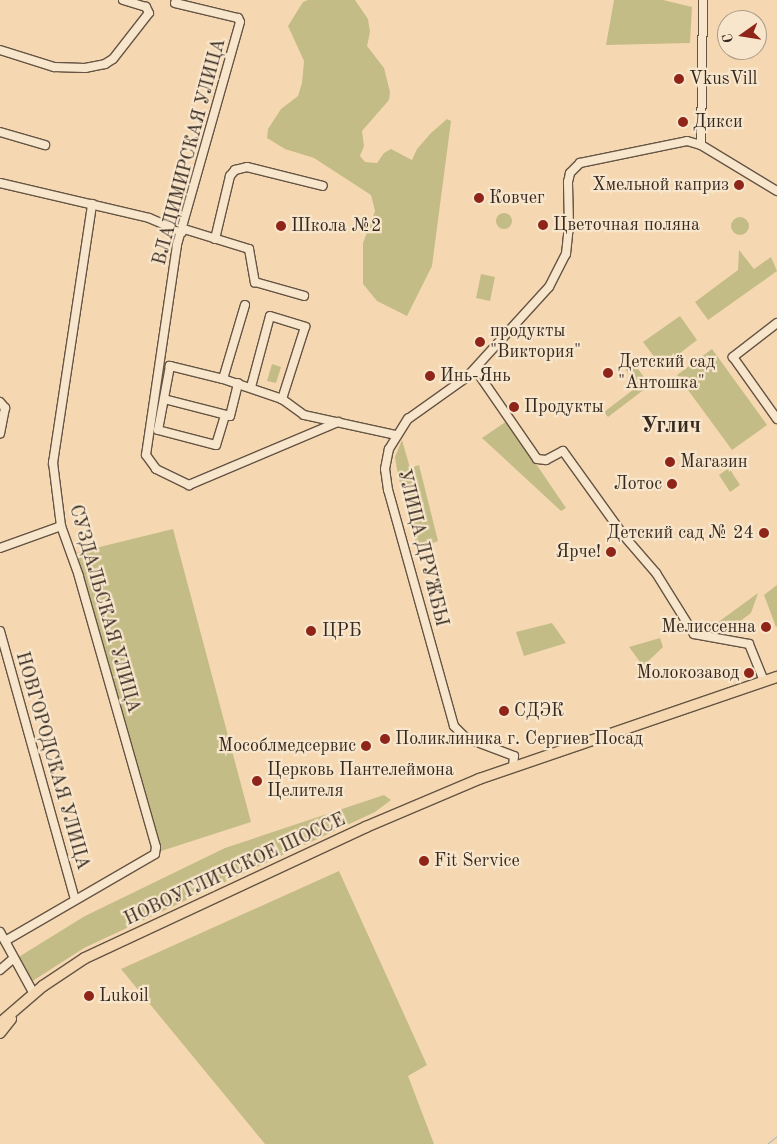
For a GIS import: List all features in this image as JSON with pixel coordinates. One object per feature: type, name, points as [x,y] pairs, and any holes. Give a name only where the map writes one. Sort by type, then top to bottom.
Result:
[{"type":"main road","name":"НОВОУГЛИЧСКОЕ ШОССЕ","points":[[0,1024],[16,1012],[34,994],[93,954],[366,827],[513,768],[777,677]]},
{"type":"main road","name":"НОВОУГЛИЧСКОЕ ШОССЕ","points":[[0,1034],[16,1012]]},
{"type":"street","points":[[0,50],[54,67],[85,68],[105,64],[113,59],[145,19],[148,9],[123,0]]},
{"type":"street","points":[[701,145],[704,0]]},
{"type":"street","name":"ВЛАДИМИРСКАЯ УЛИЦА","points":[[175,3],[238,18],[240,22],[183,230],[145,448],[149,462],[156,470],[189,485],[338,422]]},
{"type":"street","points":[[0,132],[45,145]]},
{"type":"street","name":"УЛИЦА ДРУЖБЫ","points":[[527,763],[514,756],[466,738],[454,726],[385,478],[386,459],[396,435],[412,416],[458,385],[529,312],[557,276],[568,244],[568,182],[574,168],[595,158],[681,141],[701,145],[777,191]]},
{"type":"street","points":[[215,238],[230,176],[235,170],[247,167],[323,186]]},
{"type":"street","points":[[0,183],[149,218],[249,249],[255,282],[304,296]]},
{"type":"street","name":"СУЗДАЛЬСКАЯ УЛИЦА","points":[[76,900],[154,854],[155,840],[79,576],[60,526],[52,463],[92,204]]},
{"type":"street","points":[[223,379],[245,305]]},
{"type":"street","points":[[251,386],[270,316],[305,326],[282,399]]},
{"type":"street","points":[[777,323],[733,357],[777,419]]},
{"type":"street","points":[[225,414],[216,445],[158,430],[170,366],[251,386],[282,399],[304,415],[396,435]]},
{"type":"street","points":[[475,368],[536,459],[546,460],[563,451],[624,536],[656,574],[694,634],[749,644],[764,682]]},
{"type":"street","points":[[164,399],[230,416],[238,383]]},
{"type":"street","points":[[0,402],[5,408],[0,434]]},
{"type":"street","points":[[0,548],[60,526]]},
{"type":"street","name":"НОВГОРОДСКАЯ УЛИЦА","points":[[0,631],[76,900]]},
{"type":"street","points":[[513,768],[514,756]]},
{"type":"street","points":[[5,941],[76,900]]},
{"type":"street","points":[[0,932],[34,994]]},
{"type":"street","points":[[0,970],[14,958]]},
{"type":"shaded area","points":[[308,0],[355,0],[368,19],[370,32],[367,46],[384,68],[390,92],[389,100],[362,131],[364,146],[360,156],[365,162],[377,163],[384,153],[391,149],[412,160],[417,149],[431,133],[447,119],[451,121],[432,266],[407,316],[377,301],[363,284],[363,243],[375,211],[371,195],[314,158],[285,149],[267,138],[268,129],[281,109],[298,96],[302,83],[304,61],[288,26],[303,2]]},
{"type":"shaded area","points":[[614,0],[663,0],[692,7],[690,43],[606,45]]},
{"type":"shaded area","points":[[501,213],[507,213],[512,218],[510,227],[501,229],[496,224],[496,218]]},
{"type":"shaded area","points":[[740,217],[746,220],[749,226],[746,232],[740,235],[734,232],[731,226],[734,220]]},
{"type":"shaded area","points":[[739,250],[754,269],[771,257],[777,271],[708,320],[695,302],[738,270]]},
{"type":"shaded area","points":[[481,274],[495,277],[490,301],[476,298]]},
{"type":"shaded area","points":[[680,316],[697,340],[662,367],[643,342]]},
{"type":"shaded area","points":[[712,349],[767,425],[732,450],[677,375]]},
{"type":"shaded area","points":[[629,357],[650,385],[608,417],[604,412],[638,386],[621,363]]},
{"type":"shaded area","points":[[272,364],[281,367],[276,383],[267,381]]},
{"type":"shaded area","points":[[507,421],[566,508],[561,511],[482,438]]},
{"type":"shaded area","points":[[402,440],[410,468],[419,465],[438,541],[418,549],[395,457]]},
{"type":"shaded area","points":[[729,468],[740,485],[730,492],[719,475]]},
{"type":"shaded area","points":[[173,529],[251,822],[158,852],[71,554]]},
{"type":"shaded area","points":[[777,585],[777,626],[776,627],[764,595]]},
{"type":"shaded area","points":[[758,593],[751,613],[731,628],[717,623]]},
{"type":"shaded area","points":[[552,623],[566,643],[524,656],[516,632]]},
{"type":"shaded area","points":[[660,638],[663,647],[643,666],[629,647]]},
{"type":"shaded area","points":[[384,795],[391,800],[375,812],[84,948],[31,982],[17,958],[85,916],[225,848]]},
{"type":"shaded area","points":[[339,871],[427,1065],[408,1076],[434,1144],[265,1144],[121,969]]},
{"type":"waterway","points":[[767,1144],[777,1136]]},
{"type":"place","name":"VkusVill","points":[[679,79]]},
{"type":"place","name":"Дикси","points":[[683,122]]},
{"type":"place","name":"Хмельной каприз","points":[[739,185]]},
{"type":"place","name":"Ковчег","points":[[479,198]]},
{"type":"place","name":"Цветочная поляна","points":[[543,225]]},
{"type":"place","name":"Школа №2","points":[[281,226]]},
{"type":"place","name":"продукты \"Виктория\"","points":[[480,342]]},
{"type":"place","name":"Детский сад \"Антошка\"","points":[[608,373]]},
{"type":"place","name":"Инь-Янь","points":[[430,376]]},
{"type":"place","name":"Продукты","points":[[514,407]]},
{"type":"place","name":"Магазин","points":[[670,462]]},
{"type":"place","name":"Лотос","points":[[672,484]]},
{"type":"place","name":"Детский сад № 24","points":[[764,533]]},
{"type":"place","name":"Ярче!","points":[[611,552]]},
{"type":"place","name":"Мелиссенна","points":[[766,627]]},
{"type":"place","name":"ЦРБ","points":[[311,631]]},
{"type":"place","name":"Молокозавод","points":[[749,673]]},
{"type":"place","name":"СДЭК","points":[[504,711]]},
{"type":"place","name":"Поликлиника г. Сергиев Посад","points":[[385,739]]},
{"type":"place","name":"Мособлмедсервис","points":[[366,746]]},
{"type":"place","name":"Церковь Пантелеймона Целителя","points":[[257,781]]},
{"type":"place","name":"Fit Service","points":[[424,861]]},
{"type":"place","name":"Lukoil","points":[[89,996]]},
{"type":"district","name":"Углич","points":[[671,427]]}]
